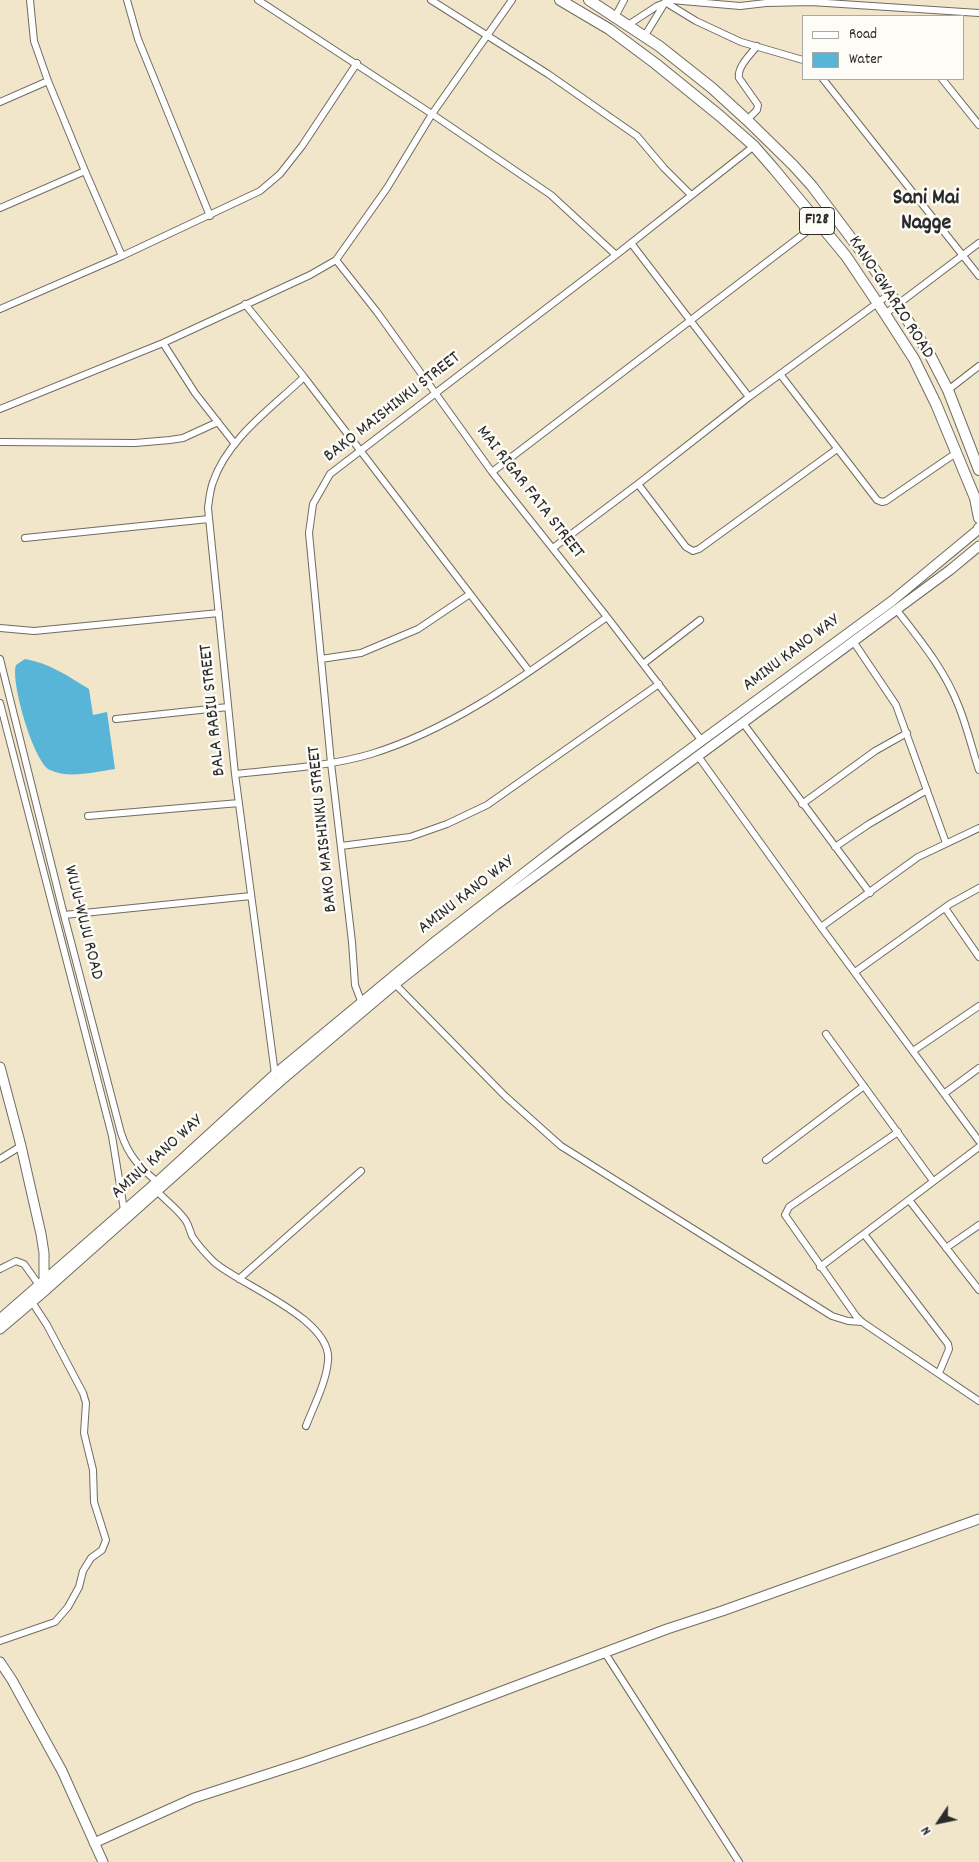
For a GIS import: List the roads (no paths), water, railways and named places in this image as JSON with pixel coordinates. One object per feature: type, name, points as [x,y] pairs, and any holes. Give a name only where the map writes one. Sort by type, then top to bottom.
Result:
[{"type":"main road","name":"KANO-GWARZO ROAD","points":[[560,0],[609,29],[656,64],[699,98],[754,146],[846,256],[914,360],[936,404],[975,498],[979,518]]},
{"type":"main road","name":"KANO-GWARZO ROAD","points":[[589,0],[644,37],[698,77],[747,120],[812,186],[891,293],[926,349],[948,390],[979,470]]},
{"type":"main road","name":"AMINU KANO WAY","points":[[675,766],[698,756],[743,724],[798,676],[979,529]]},
{"type":"main road","name":"AMINU KANO WAY","points":[[0,1329],[157,1187],[275,1074],[361,1001],[411,967],[522,873],[675,766],[702,741],[853,641],[950,570],[979,546]]},
{"type":"main road","name":"AMINU KANO WAY","points":[[0,1318],[124,1210],[157,1187],[396,984],[411,967]]},
{"type":"main road","points":[[0,1067],[2,1084],[21,1146],[44,1253],[41,1283]]},
{"type":"main road","points":[[94,1843],[194,1798],[391,1732],[666,1629],[722,1611],[979,1519]]},
{"type":"main road","points":[[0,1662],[12,1680],[62,1771],[103,1862]]},
{"type":"street","points":[[30,0],[34,41],[48,81],[122,256]]},
{"type":"street","points":[[127,0],[138,39],[210,216]]},
{"type":"street","points":[[258,0],[432,114],[551,195],[616,254]]},
{"type":"street","points":[[431,0],[487,35],[637,136],[664,168],[691,195]]},
{"type":"street","points":[[0,409],[163,343],[310,275],[336,260],[387,188],[432,114],[512,0]]},
{"type":"street","points":[[615,17],[624,0]]},
{"type":"street","points":[[644,37],[667,1]]},
{"type":"street","points":[[667,1],[696,21],[741,42],[802,60]]},
{"type":"street","points":[[628,26],[667,1],[811,2],[979,13]]},
{"type":"street","points":[[747,120],[757,110],[758,105],[738,74],[757,46]]},
{"type":"street","points":[[0,309],[122,256],[260,191],[280,174],[302,146],[356,64]]},
{"type":"street","points":[[824,80],[979,276]]},
{"type":"street","points":[[943,80],[979,125]]},
{"type":"street","points":[[0,102],[48,81]]},
{"type":"street","name":"BAKO MAISHINKU STREET","points":[[361,1001],[355,985],[308,533],[313,504],[330,474],[754,146]]},
{"type":"street","points":[[0,208],[85,171]]},
{"type":"street","points":[[492,472],[818,224]]},
{"type":"street","points":[[631,243],[749,396]]},
{"type":"street","points":[[885,314],[979,243]]},
{"type":"street","name":"MAI RIGAR FATA STREET","points":[[336,260],[377,312],[492,472],[702,741]]},
{"type":"street","points":[[553,548],[638,484],[749,396],[891,293]]},
{"type":"street","points":[[245,304],[304,377],[529,671]]},
{"type":"street","points":[[163,343],[195,393],[235,444]]},
{"type":"street","points":[[948,390],[979,366]]},
{"type":"street","points":[[780,374],[877,500],[886,501],[956,453]]},
{"type":"street","name":"BALA RABIU STREET","points":[[275,1074],[239,803],[208,508],[213,482],[240,437],[304,377]]},
{"type":"street","points":[[0,442],[135,442],[170,440],[183,438],[218,422]]},
{"type":"street","points":[[638,484],[686,547],[693,551],[699,549],[837,449]]},
{"type":"street","points":[[25,538],[209,518]]},
{"type":"street","points":[[321,659],[361,653],[418,629],[470,594]]},
{"type":"street","points":[[896,609],[943,674],[959,706],[979,770]]},
{"type":"street","points":[[0,628],[34,631],[219,612]]},
{"type":"street","points":[[236,774],[332,763],[371,754],[421,734],[474,708],[607,617]]},
{"type":"street","points":[[643,664],[700,620]]},
{"type":"street","points":[[853,641],[896,705],[946,843]]},
{"type":"street","name":"WUJU-WUJU ROAD","points":[[0,659],[64,915],[126,1149],[187,1222],[192,1237],[214,1262],[290,1309],[315,1331],[324,1342],[329,1358],[326,1375],[306,1426]]},
{"type":"street","points":[[341,846],[410,837],[447,824],[487,806],[659,684]]},
{"type":"street","name":"WUJU-WUJU ROAD","points":[[0,703],[112,1136],[124,1210]]},
{"type":"street","points":[[116,719],[228,707]]},
{"type":"street","points":[[743,724],[870,893]]},
{"type":"street","points":[[802,804],[875,751],[907,734]]},
{"type":"street","points":[[698,756],[979,1141]]},
{"type":"street","points":[[835,847],[869,824],[927,790]]},
{"type":"street","points":[[88,816],[239,803]]},
{"type":"street","points":[[821,927],[918,857],[979,828]]},
{"type":"street","points":[[855,972],[945,908],[979,888]]},
{"type":"street","points":[[64,915],[252,896]]},
{"type":"street","points":[[945,908],[979,957]]},
{"type":"street","points":[[396,984],[505,1096],[561,1146],[832,1316],[848,1321],[862,1322]]},
{"type":"street","points":[[913,1051],[979,1006]]},
{"type":"street","points":[[826,1034],[933,1181]]},
{"type":"street","points":[[945,1093],[979,1068]]},
{"type":"street","points":[[766,1160],[864,1086]]},
{"type":"street","points":[[898,1132],[789,1208],[785,1212],[786,1219],[862,1322],[979,1401]]},
{"type":"street","points":[[0,1159],[21,1146]]},
{"type":"street","points":[[820,1267],[979,1147]]},
{"type":"street","points":[[239,1279],[361,1171]]},
{"type":"street","points":[[909,1200],[979,1290]]},
{"type":"street","points":[[946,1248],[979,1224]]},
{"type":"street","points":[[864,1234],[948,1344],[949,1349],[939,1373]]},
{"type":"street","points":[[0,1270],[16,1261],[24,1264],[41,1283]]},
{"type":"street","points":[[0,1641],[55,1622],[72,1600],[79,1587],[83,1571],[91,1558],[102,1550],[106,1540],[94,1502],[93,1470],[84,1433],[85,1398],[76,1377],[32,1302]]},
{"type":"street","points":[[605,1653],[739,1862]]},
{"type":"water","points":[[25,659],[50,667],[89,689],[93,715],[107,712],[115,769],[82,774],[65,774],[50,770],[44,764],[37,753],[25,721],[17,687],[16,665]]},
{"type":"district","name":"Sani Mai Nagge","points":[[926,212]]}]
